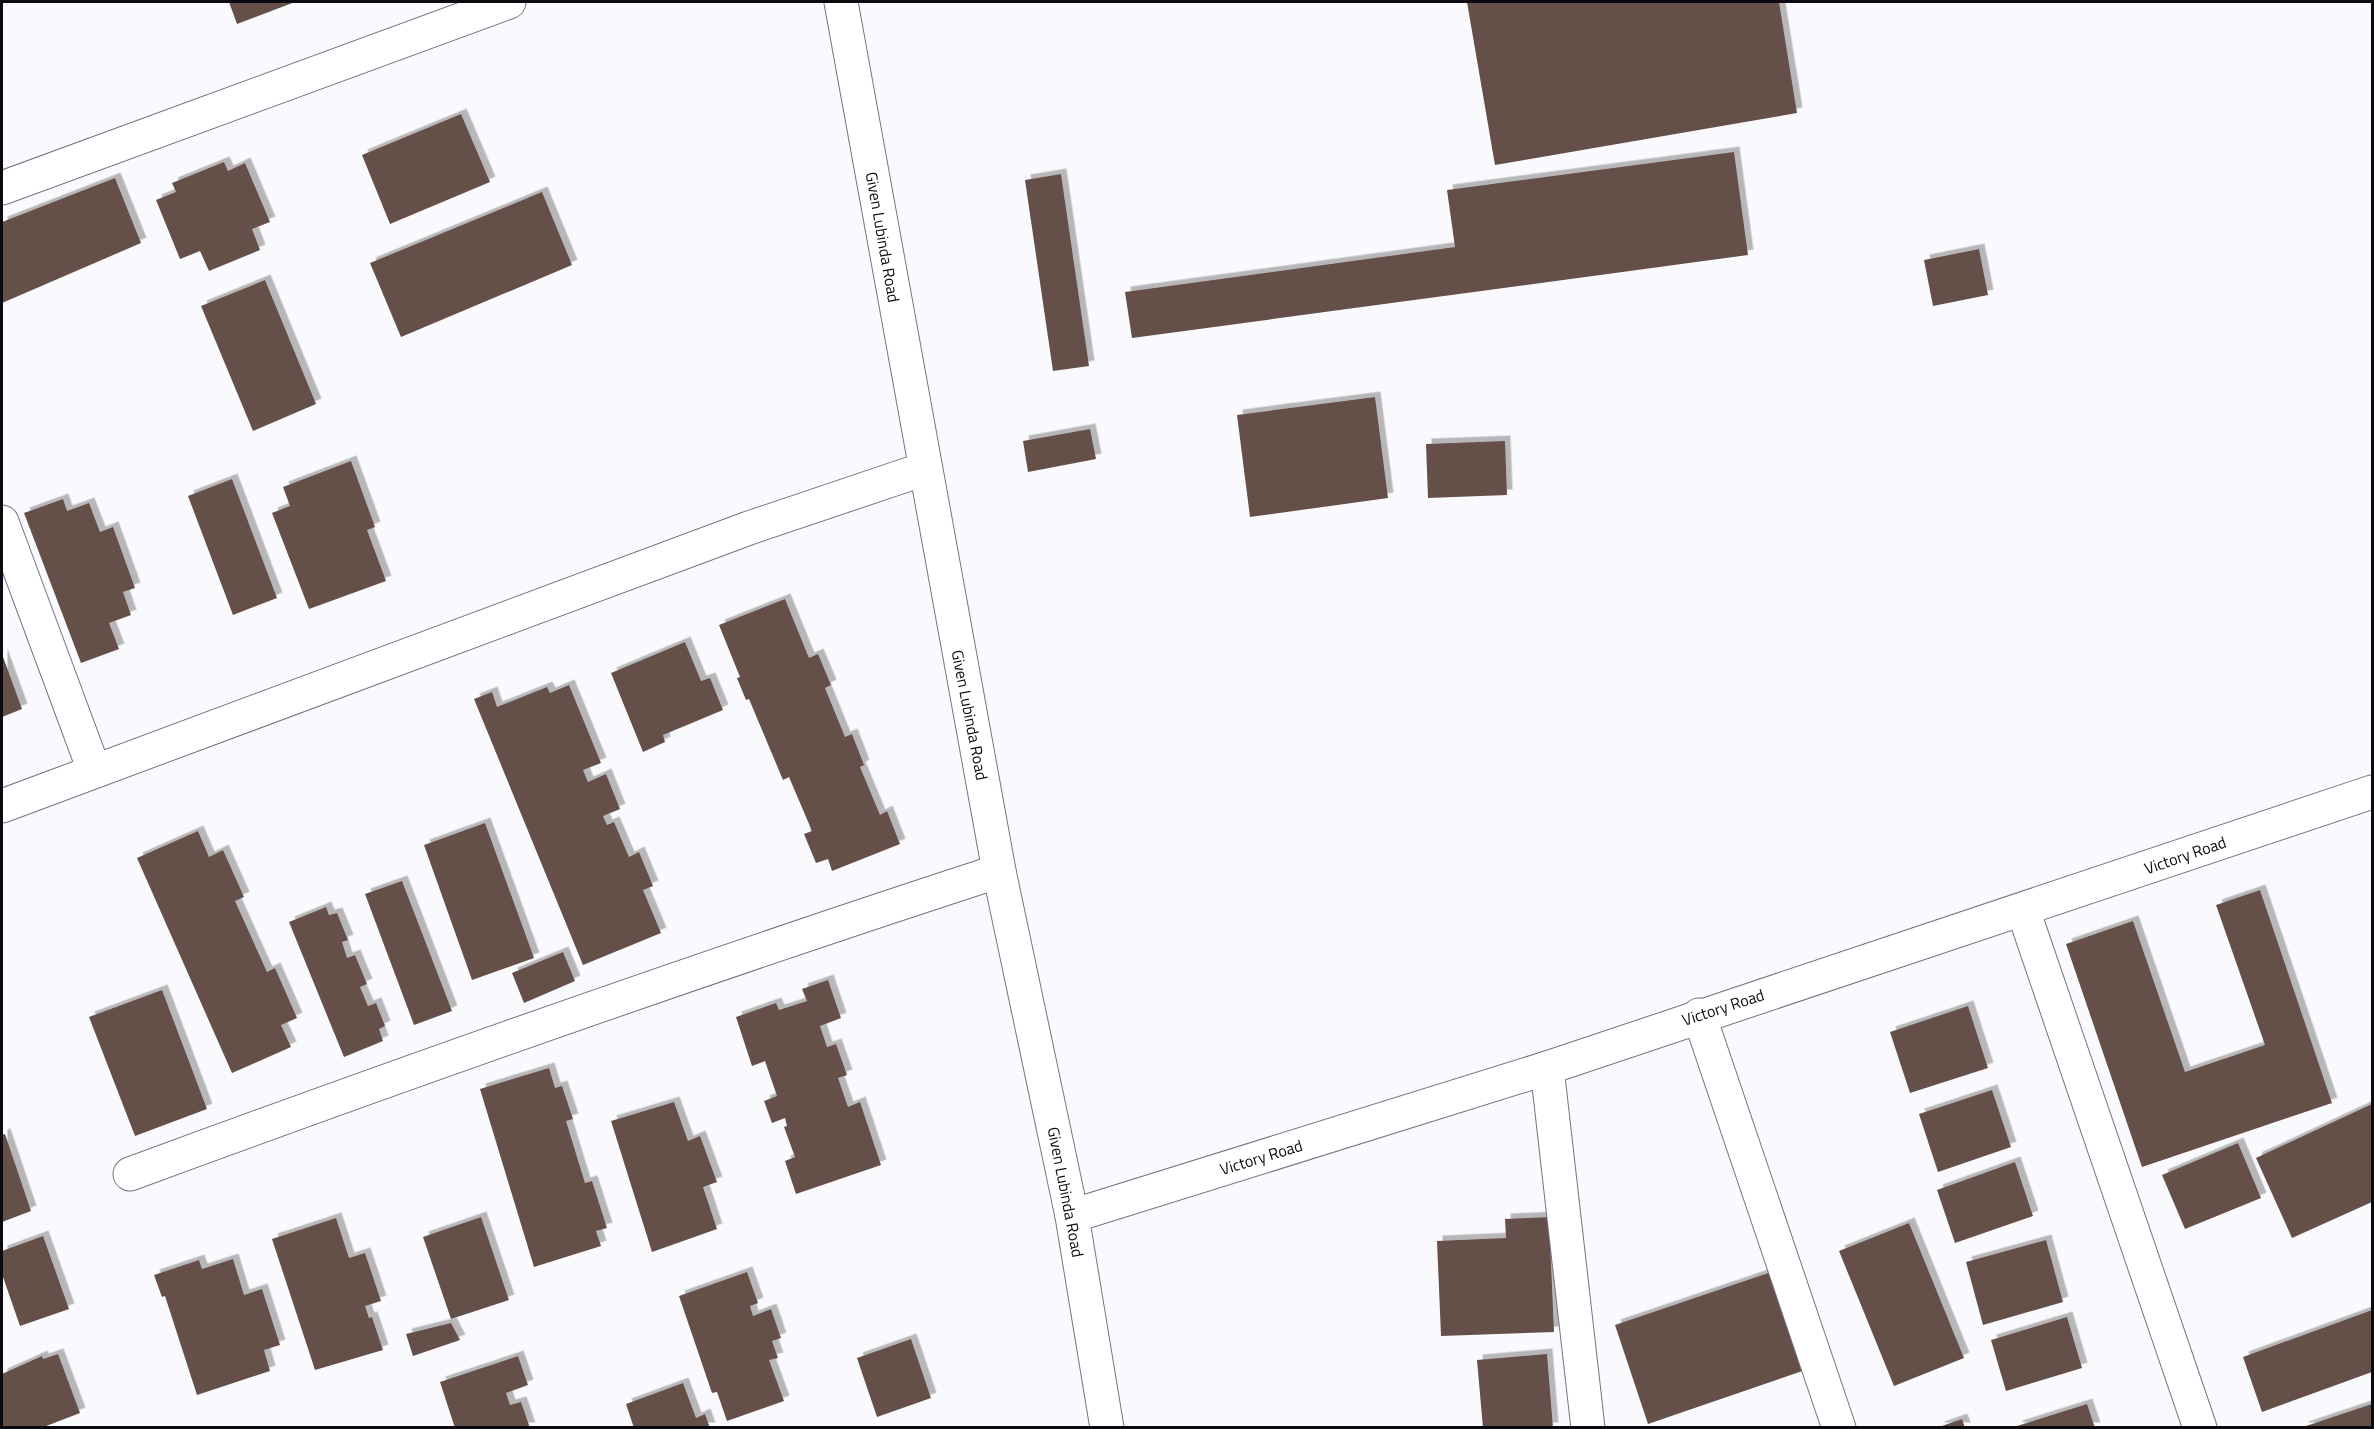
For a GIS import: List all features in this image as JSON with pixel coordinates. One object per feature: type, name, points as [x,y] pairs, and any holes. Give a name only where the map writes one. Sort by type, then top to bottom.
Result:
[{"type":"street","points":[[2,188],[509,2]]},
{"type":"street","name":"Given Lubinda Road","points":[[841,2],[924,469],[999,871],[1072,1216],[1107,1428]]},
{"type":"street","points":[[2,806],[94,770],[505,621],[749,528],[924,469]]},
{"type":"street","points":[[2,522],[94,770]]},
{"type":"street","name":"Victory Road","points":[[1072,1216],[1547,1068],[1699,1015],[2023,910],[2373,792]]},
{"type":"street","points":[[130,1174],[569,1015],[767,946],[999,871]]},
{"type":"street","points":[[2023,910],[2200,1428]]},
{"type":"street","points":[[1699,1015],[1839,1428]]},
{"type":"street","points":[[1547,1068],[1588,1428]]},
{"type":"building","points":[[229,2],[295,2],[237,24]]},
{"type":"building","points":[[1467,2],[1779,2],[1797,113],[1495,165]]},
{"type":"building","points":[[461,114],[490,182],[390,224],[362,155]]},
{"type":"building","points":[[1734,152],[1748,255],[1132,338],[1125,292],[1455,247],[1447,190]]},
{"type":"building","points":[[224,162],[228,171],[245,163],[270,222],[252,229],[260,250],[209,271],[200,251],[180,259],[156,200],[176,192],[172,183]]},
{"type":"building","points":[[1061,174],[1089,366],[1053,371],[1025,180]]},
{"type":"building","points":[[115,178],[141,243],[2,303],[2,222]]},
{"type":"building","points":[[542,192],[572,265],[401,337],[370,263]]},
{"type":"building","points":[[1979,249],[1988,295],[1933,306],[1924,260]]},
{"type":"building","points":[[265,280],[316,404],[253,431],[201,306]]},
{"type":"building","points":[[1375,397],[1388,498],[1250,517],[1237,415]]},
{"type":"building","points":[[1090,429],[1096,459],[1028,472],[1023,441]]},
{"type":"building","points":[[1505,441],[1507,495],[1428,498],[1426,444]]},
{"type":"building","points":[[351,461],[375,527],[367,530],[386,581],[309,609],[272,513],[290,506],[283,487]]},
{"type":"building","points":[[232,479],[277,598],[233,615],[188,496]]},
{"type":"building","points":[[63,499],[67,511],[89,503],[100,532],[113,527],[135,588],[123,592],[131,615],[109,623],[119,649],[81,663],[24,513]]},
{"type":"building","points":[[785,599],[809,658],[818,654],[831,685],[825,688],[845,737],[852,734],[864,765],[860,767],[880,815],[887,811],[900,844],[832,871],[828,859],[816,863],[804,834],[812,831],[789,777],[783,780],[749,699],[746,700],[737,678],[740,677],[719,625]]},
{"type":"building","points":[[685,642],[701,681],[710,678],[723,710],[663,735],[665,742],[643,752],[611,673]]},
{"type":"building","points":[[2,654],[22,709],[2,717]]},
{"type":"building","points":[[569,685],[601,763],[583,770],[588,782],[606,774],[620,809],[603,816],[607,825],[614,822],[629,857],[639,852],[653,886],[643,890],[661,933],[583,965],[474,699],[492,692],[497,707],[547,687],[550,693]]},
{"type":"building","points":[[485,823],[534,958],[472,980],[424,845]]},
{"type":"building","points":[[198,831],[209,857],[223,850],[244,897],[235,901],[267,972],[275,968],[297,1018],[281,1025],[291,1047],[232,1073],[137,858]]},
{"type":"building","points":[[402,881],[452,1011],[414,1025],[365,894]]},
{"type":"building","points":[[2260,890],[2332,1103],[2142,1167],[2066,944],[2133,921],[2185,1072],[2265,1045],[2216,905]]},
{"type":"building","points":[[326,907],[329,915],[337,913],[348,940],[342,942],[347,958],[355,955],[367,984],[360,987],[368,1006],[376,1003],[385,1026],[379,1029],[383,1041],[344,1057],[289,922]]},
{"type":"building","points":[[563,952],[575,981],[524,1003],[512,973]]},
{"type":"building","points":[[828,980],[841,1018],[820,1026],[827,1047],[836,1044],[847,1075],[838,1078],[848,1107],[860,1102],[881,1165],[796,1194],[785,1161],[795,1157],[784,1127],[787,1126],[785,1118],[772,1123],[764,1101],[777,1096],[765,1061],[752,1066],[736,1017],[776,1003],[779,1010],[807,1001],[802,989]]},
{"type":"building","points":[[162,990],[207,1109],[135,1136],[89,1017]]},
{"type":"building","points":[[1968,1006],[1988,1068],[1910,1093],[1890,1032]]},
{"type":"building","points":[[549,1068],[555,1088],[562,1086],[573,1119],[566,1121],[585,1183],[592,1181],[607,1228],[596,1231],[601,1246],[534,1267],[480,1089]]},
{"type":"building","points":[[1992,1090],[2011,1147],[1938,1172],[1919,1114]]},
{"type":"building","points":[[674,1102],[688,1141],[700,1136],[717,1182],[703,1187],[717,1229],[652,1252],[611,1121]]},
{"type":"building","points":[[2372,1104],[2372,1202],[2292,1238],[2256,1158]]},
{"type":"building","points":[[5,1134],[31,1211],[2,1222],[2,1135]]},
{"type":"building","points":[[2238,1143],[2261,1198],[2185,1229],[2162,1175]]},
{"type":"building","points":[[2015,1162],[2033,1216],[1955,1243],[1937,1190]]},
{"type":"building","points":[[481,1217],[509,1300],[451,1319],[423,1237]]},
{"type":"building","points":[[1549,1217],[1554,1332],[1441,1336],[1437,1241],[1506,1238],[1505,1219]]},
{"type":"building","points":[[336,1218],[349,1258],[365,1253],[381,1301],[365,1306],[369,1318],[372,1317],[383,1350],[315,1370],[272,1239]]},
{"type":"building","points":[[1909,1223],[1964,1358],[1894,1386],[1839,1251]]},
{"type":"building","points":[[43,1236],[69,1309],[20,1326],[2,1274],[2,1251]]},
{"type":"building","points":[[2046,1240],[2063,1302],[1983,1325],[1966,1262]]},
{"type":"building","points":[[233,1259],[244,1295],[262,1289],[280,1345],[264,1350],[270,1371],[197,1395],[165,1296],[162,1297],[154,1275],[199,1260],[202,1269]]},
{"type":"building","points":[[1780,1269],[1814,1367],[1648,1424],[1615,1325]]},
{"type":"building","points":[[747,1272],[758,1303],[750,1306],[753,1316],[771,1309],[781,1338],[772,1341],[778,1358],[769,1360],[784,1401],[727,1421],[717,1392],[712,1393],[679,1296]]},
{"type":"building","points":[[2372,1310],[2372,1372],[2262,1412],[2243,1357]]},
{"type":"building","points":[[2067,1317],[2082,1368],[2006,1391],[1991,1340]]},
{"type":"building","points":[[451,1323],[460,1340],[413,1356],[406,1334]]},
{"type":"building","points":[[911,1339],[931,1398],[877,1417],[857,1358]]},
{"type":"building","points":[[58,1354],[80,1413],[41,1428],[2,1428],[2,1374],[42,1356],[43,1359]]},
{"type":"building","points":[[1547,1354],[1553,1428],[1483,1428],[1477,1360]]},
{"type":"building","points":[[518,1356],[528,1385],[506,1393],[510,1405],[521,1402],[530,1428],[455,1428],[440,1382]]},
{"type":"building","points":[[683,1383],[696,1418],[705,1414],[710,1428],[634,1428],[626,1404]]},
{"type":"building","points":[[2087,1404],[2095,1428],[2018,1428],[2017,1426]]},
{"type":"building","points":[[2372,1404],[2372,1428],[2303,1428],[2303,1427]]},
{"type":"building","points":[[1962,1419],[1965,1428],[1939,1428],[1939,1427]]}]
